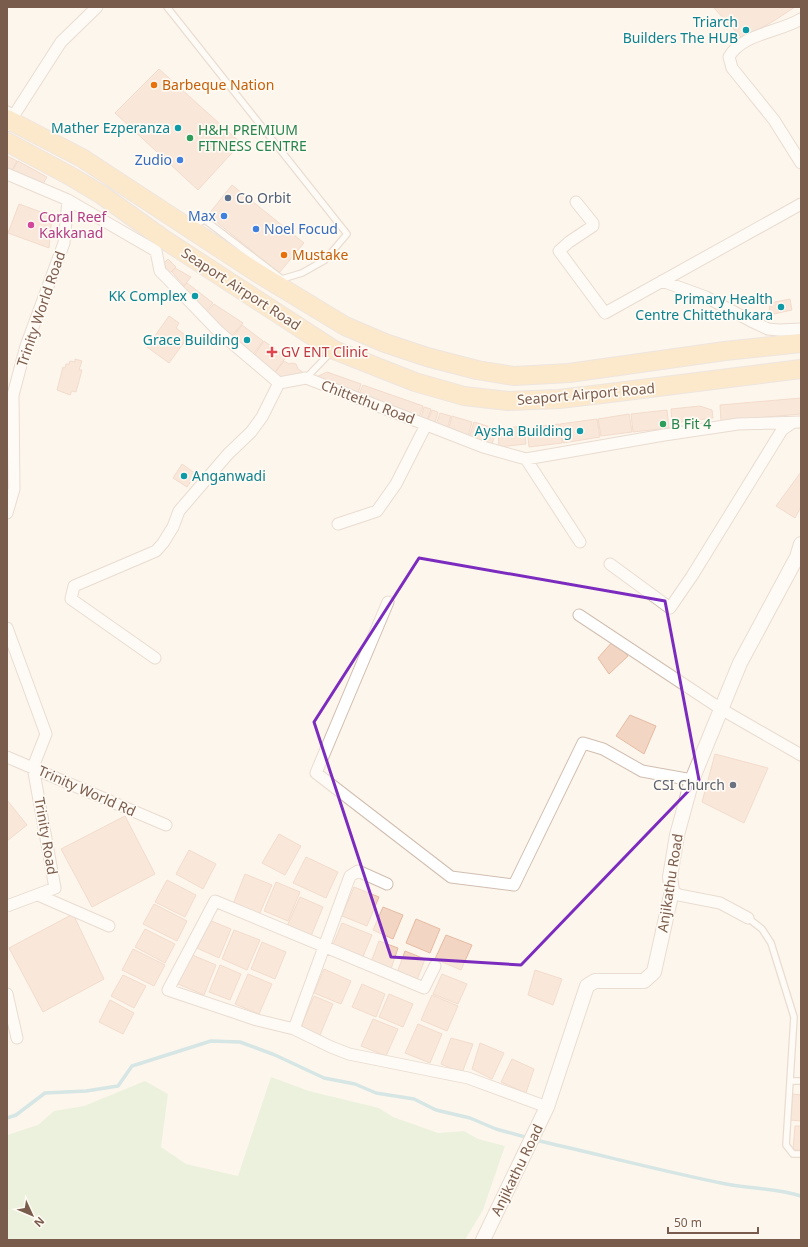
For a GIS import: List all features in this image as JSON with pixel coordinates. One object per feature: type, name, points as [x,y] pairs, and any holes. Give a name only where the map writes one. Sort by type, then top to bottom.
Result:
[{"type":"main road","points":[[9,117],[82,158],[256,272],[345,326],[385,343],[476,370],[514,376],[569,373],[725,351],[801,343]]},
{"type":"main road","name":"Seaport Airport Road","points":[[7,142],[78,181],[160,246],[334,350],[415,382],[464,396],[508,401],[610,394],[801,369]]},
{"type":"main road","points":[[160,246],[183,224]]},
{"type":"street","points":[[9,117],[61,42],[97,7]]},
{"type":"street","points":[[801,19],[758,35],[732,50],[729,57],[732,68],[774,120],[801,162]]},
{"type":"street","points":[[7,174],[68,200],[160,246],[160,271],[166,278],[219,332],[279,383],[262,417],[251,432],[228,454],[179,511],[173,528],[164,543],[156,551],[74,586],[72,599],[155,658]]},
{"type":"street","name":"Trinity World Road","points":[[7,513],[14,489],[13,395],[26,346],[64,243],[68,200]]},
{"type":"street","points":[[576,202],[593,223],[593,226],[560,248],[559,251],[603,312],[607,312],[801,204]]},
{"type":"street","points":[[662,281],[706,297],[751,322],[768,329],[801,329]]},
{"type":"street","name":"Chittethu Road","points":[[279,383],[306,378],[483,447],[526,459],[731,425],[797,422]]},
{"type":"street","points":[[610,564],[670,608],[700,563],[782,430],[797,422]]},
{"type":"street","points":[[338,524],[377,511],[396,484],[426,425]]},
{"type":"street","points":[[526,459],[580,542]]},
{"type":"street","name":"Anjikathu Road","points":[[483,1240],[547,1107],[587,986],[595,981],[644,981],[654,972],[672,891],[670,877],[677,835],[692,780],[740,663],[796,557],[801,544]]},
{"type":"street","points":[[388,602],[316,773],[451,878],[514,885],[556,795],[583,743],[603,749],[642,771],[692,780]]},
{"type":"street","points":[[579,615],[721,709],[801,755]]},
{"type":"street","points":[[7,628],[46,734],[33,767]]},
{"type":"street","name":"Trinity World Rd","points":[[7,757],[166,825]]},
{"type":"street","name":"Trinity Road","points":[[7,906],[56,888],[33,767]]},
{"type":"street","points":[[294,1029],[323,946],[350,876],[353,872],[358,871],[387,884]]},
{"type":"street","points":[[672,891],[679,895],[720,903],[748,918]]},
{"type":"street","points":[[38,894],[109,926]]},
{"type":"street","points":[[435,966],[424,988],[214,901],[168,990],[257,1020],[294,1029],[349,1054],[468,1078],[547,1107]]},
{"type":"street","points":[[7,994],[17,1038]]},
{"type":"lane","points":[[167,7],[347,234],[325,260],[302,273],[282,279],[205,220],[183,224]]},
{"type":"lane","points":[[306,378],[334,350]]},
{"type":"lane","points":[[748,918],[762,929],[771,943],[794,1017],[786,1145],[793,1154],[801,1154]]},
{"type":"lane","points":[[794,1017],[801,1015]]},
{"type":"lane","points":[[790,1081],[801,1081]]},
{"type":"highlighted area","points":[[419,558],[665,601],[699,780],[521,965],[391,957],[314,722]]},
{"type":"green space","points":[[271,1077],[309,1091],[379,1108],[393,1117],[438,1133],[464,1131],[478,1139],[505,1146],[483,1210],[465,1240],[7,1240],[7,1135],[38,1125],[54,1111],[84,1106],[145,1081],[168,1094],[161,1147],[186,1164],[238,1176]]},
{"type":"building","name":"Triarch Builders The HUB","points":[[713,7],[795,7],[772,22],[742,38]]},
{"type":"building","name":"Mather Ezperanza","points":[[159,69],[241,143],[198,190],[115,113]]},
{"type":"building","points":[[7,156],[17,161],[10,174],[7,173]]},
{"type":"building","points":[[18,161],[47,177],[42,186],[11,173]]},
{"type":"building","name":"Noel Focud","points":[[232,185],[304,243],[279,273],[208,215]]},
{"type":"building","name":"Coral Reef Kakkanad","points":[[19,204],[52,216],[49,248],[8,233]]},
{"type":"building","points":[[168,259],[176,267],[170,273],[162,265]]},
{"type":"building","points":[[175,268],[191,277],[184,286],[172,272]]},
{"type":"building","name":"KK Complex","points":[[187,283],[213,303],[203,314],[181,289]]},
{"type":"building","name":"Primary Health Centre Chittethukara","points":[[790,299],[792,310],[769,315],[770,303]]},
{"type":"building","points":[[214,304],[243,323],[229,339],[204,315]]},
{"type":"building","points":[[169,316],[179,323],[176,328],[188,337],[169,363],[147,347]]},
{"type":"building","name":"Grace Building","points":[[242,325],[263,341],[252,356],[230,340]]},
{"type":"building","points":[[264,341],[286,357],[275,372],[253,357]]},
{"type":"building","points":[[75,359],[82,361],[79,370],[82,370],[76,392],[72,391],[70,395],[57,390],[63,367],[65,368],[66,364],[69,364],[70,361],[75,362]]},
{"type":"building","points":[[284,361],[289,364],[296,364],[298,369],[304,373],[301,376],[279,378],[274,374]]},
{"type":"building","points":[[327,372],[361,384],[357,396],[314,378]]},
{"type":"building","points":[[363,385],[423,406],[419,418],[358,396]]},
{"type":"building","points":[[801,398],[801,414],[721,421],[720,405]]},
{"type":"building","points":[[700,406],[712,410],[713,418],[672,423],[671,409]]},
{"type":"building","points":[[424,407],[431,409],[427,421],[421,418]]},
{"type":"building","points":[[432,410],[438,412],[435,423],[428,420]]},
{"type":"building","points":[[667,410],[669,428],[633,432],[631,414]]},
{"type":"building","points":[[440,413],[451,416],[447,429],[436,425]]},
{"type":"building","points":[[629,414],[632,432],[601,436],[598,419]]},
{"type":"building","points":[[452,416],[472,422],[468,437],[448,431]]},
{"type":"building","name":"Aysha Building","points":[[597,419],[600,437],[563,443],[560,424]]},
{"type":"building","points":[[474,422],[497,429],[492,444],[469,438]]},
{"type":"building","points":[[559,424],[562,443],[529,447],[527,428]]},
{"type":"building","points":[[524,426],[526,444],[499,447],[498,429]]},
{"type":"building","name":"Anganwadi","points":[[182,464],[196,474],[187,487],[173,478]]},
{"type":"building","points":[[801,472],[801,507],[795,518],[776,506]]},
{"type":"building","points":[[613,641],[628,656],[609,674],[598,658]]},
{"type":"building","points":[[630,715],[656,726],[644,754],[616,736]]},
{"type":"building","name":"CSI Church","points":[[715,754],[768,768],[744,823],[702,802]]},
{"type":"building","points":[[7,800],[27,825],[7,841]]},
{"type":"building","points":[[125,816],[155,874],[92,907],[61,849]]},
{"type":"building","points":[[279,834],[301,846],[285,875],[262,863]]},
{"type":"building","points":[[189,850],[216,864],[203,889],[176,874]]},
{"type":"building","points":[[306,857],[338,872],[326,898],[293,883]]},
{"type":"building","points":[[245,874],[272,885],[259,915],[233,904]]},
{"type":"building","points":[[167,880],[196,895],[185,917],[155,902]]},
{"type":"building","points":[[276,882],[300,892],[288,921],[264,911]]},
{"type":"building","points":[[354,887],[379,897],[367,926],[342,916]]},
{"type":"building","points":[[300,897],[323,907],[311,936],[287,926]]},
{"type":"building","points":[[154,904],[187,921],[177,941],[143,924]]},
{"type":"building","points":[[383,907],[403,915],[393,939],[373,930]]},
{"type":"building","points":[[73,914],[104,979],[43,1012],[9,948]]},
{"type":"building","points":[[416,919],[440,929],[430,953],[406,943]]},
{"type":"building","points":[[209,920],[231,929],[219,958],[197,948]]},
{"type":"building","points":[[342,923],[372,935],[362,959],[332,947]]},
{"type":"building","points":[[145,929],[175,944],[165,963],[135,947]]},
{"type":"building","points":[[234,930],[260,940],[247,970],[222,959]]},
{"type":"building","points":[[446,935],[472,945],[461,970],[435,959]]},
{"type":"building","points":[[379,941],[398,948],[391,969],[371,962]]},
{"type":"building","points":[[262,942],[286,952],[275,979],[251,969]]},
{"type":"building","points":[[133,949],[165,965],[154,986],[122,970]]},
{"type":"building","points":[[405,951],[425,959],[417,980],[397,973]]},
{"type":"building","points":[[190,954],[216,965],[204,995],[178,984]]},
{"type":"building","points":[[220,965],[241,974],[230,1000],[209,992]]},
{"type":"building","points":[[324,969],[351,981],[341,1004],[314,993]]},
{"type":"building","points":[[535,970],[562,979],[553,1005],[528,995]]},
{"type":"building","points":[[248,974],[272,984],[259,1014],[235,1004]]},
{"type":"building","points":[[442,974],[467,984],[458,1004],[433,994]]},
{"type":"building","points":[[123,975],[146,986],[134,1008],[111,996]]},
{"type":"building","points":[[362,984],[385,994],[376,1017],[352,1007]]},
{"type":"building","points":[[389,994],[413,1004],[403,1027],[379,1017]]},
{"type":"building","points":[[432,995],[458,1006],[447,1031],[421,1020]]},
{"type":"building","points":[[314,996],[333,1004],[320,1035],[301,1027]]},
{"type":"building","points":[[110,1000],[134,1013],[123,1034],[99,1022]]},
{"type":"building","points":[[373,1019],[398,1029],[386,1056],[361,1046]]},
{"type":"building","points":[[418,1024],[442,1034],[430,1063],[405,1053]]},
{"type":"building","points":[[451,1038],[473,1044],[462,1073],[441,1064]]},
{"type":"building","points":[[480,1043],[504,1053],[492,1079],[472,1069]]},
{"type":"building","points":[[512,1059],[534,1069],[526,1093],[501,1082]]},
{"type":"building","points":[[793,1094],[801,1095],[801,1121],[790,1120]]},
{"type":"building","points":[[795,1126],[801,1126],[801,1150],[793,1150]]},
{"type":"waterway","points":[[7,1118],[16,1115],[45,1093],[86,1091],[118,1086],[132,1066],[211,1041],[240,1042],[275,1055],[324,1078],[355,1084],[376,1093],[414,1099],[436,1110],[470,1118],[496,1129],[529,1138]]},
{"type":"waterway","points":[[535,1140],[735,1186],[783,1191],[801,1196]]},
{"type":"place","name":"Triarch Builders The HUB","points":[[746,30]]},
{"type":"place","name":"Barbeque Nation","points":[[154,85]]},
{"type":"place","name":"Mather Ezperanza","points":[[178,128]]},
{"type":"place","name":"H&H PREMIUM FITNESS CENTRE","points":[[190,138]]},
{"type":"place","name":"Zudio","points":[[180,160]]},
{"type":"place","name":"Co Orbit","points":[[228,198]]},
{"type":"place","name":"Max","points":[[224,216]]},
{"type":"place","name":"Coral Reef Kakkanad","points":[[31,225]]},
{"type":"place","name":"Noel Focud","points":[[256,229]]},
{"type":"place","name":"Mustake","points":[[284,255]]},
{"type":"place","name":"KK Complex","points":[[195,296]]},
{"type":"place","name":"Primary Health Centre Chittethukara","points":[[781,307]]},
{"type":"place","name":"Grace Building","points":[[247,340]]},
{"type":"place","name":"GV ENT Clinic","points":[[272,352]]},
{"type":"place","name":"B Fit 4","points":[[663,424]]},
{"type":"place","name":"Aysha Building","points":[[580,431]]},
{"type":"place","name":"Anganwadi","points":[[184,476]]},
{"type":"place","name":"CSI Church","points":[[733,785]]}]
